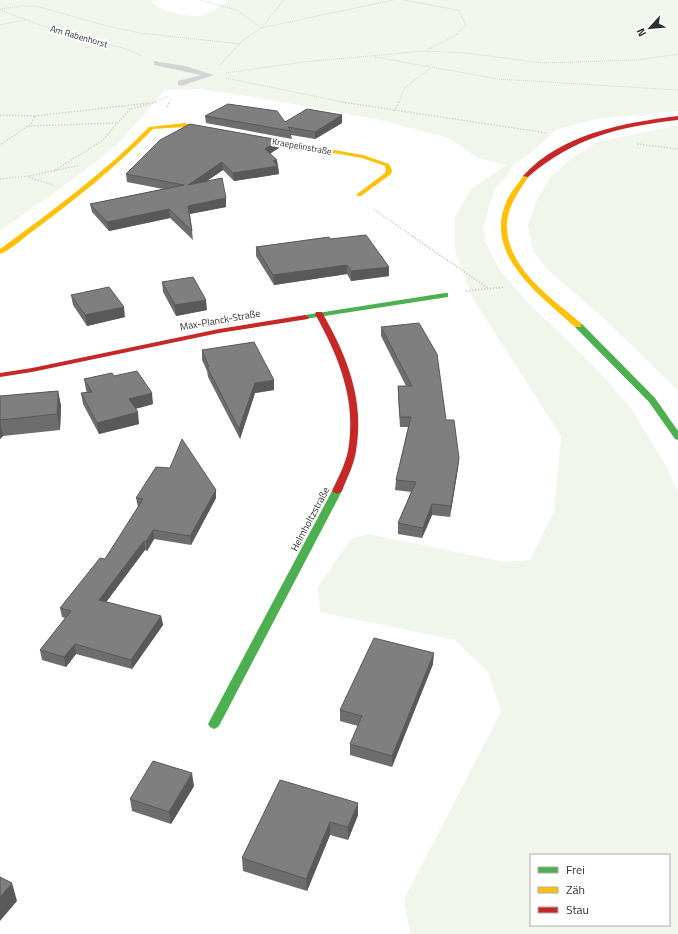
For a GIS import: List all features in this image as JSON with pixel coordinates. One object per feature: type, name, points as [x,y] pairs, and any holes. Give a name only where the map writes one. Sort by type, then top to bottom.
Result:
[{"type":"street","points":[[678,118],[637,123],[582,138],[554,153],[533,169],[512,193],[505,208],[503,227],[506,245],[516,264],[534,285],[577,324],[651,400],[678,437]]},
{"type":"street","points":[[0,252],[98,179],[130,151],[151,128],[185,125],[224,132]]},
{"type":"street","name":"Kraepelinstraße","points":[[239,135],[363,157],[387,165],[388,174],[359,195]]},
{"type":"street","name":"Max-Planck-Straße","points":[[0,374],[32,370],[178,339],[319,314],[445,295]]},
{"type":"street","name":"Helmholtzstraße","points":[[214,724],[338,491],[352,452],[356,413],[349,375],[338,344],[319,314]]},
{"type":"lane","points":[[157,63],[185,68],[210,75]]},
{"type":"lane","points":[[181,83],[210,75]]},
{"type":"path","points":[[200,0],[237,10],[261,28],[393,0]]},
{"type":"path","points":[[210,75],[240,44],[261,28],[284,0]]},
{"type":"path","points":[[403,0],[458,10],[466,25],[455,36],[426,51]]},
{"type":"path","points":[[0,9],[23,5],[37,6],[108,26],[156,35],[199,41],[240,44]]},
{"type":"path","name":"Am Rabenhorst","points":[[0,9],[27,20],[126,49],[157,63]]},
{"type":"path","points":[[0,25],[27,20]]},
{"type":"path","points":[[210,75],[304,62],[426,51],[543,63],[637,60],[678,54]]},
{"type":"path","points":[[371,56],[498,79],[678,90]]},
{"type":"path","points":[[394,111],[402,99],[404,88],[418,80],[424,72],[432,68]]},
{"type":"path","points":[[210,75],[360,106],[549,134]]},
{"type":"path","points":[[0,179],[29,176],[55,170],[102,141],[116,123],[130,109],[157,102],[175,93]]},
{"type":"path","points":[[0,115],[35,116],[157,102]]},
{"type":"path","points":[[0,145],[28,126],[35,116]]},
{"type":"path","points":[[28,126],[116,123]]},
{"type":"path","points":[[359,195],[378,213],[488,288]]},
{"type":"path","points":[[445,295],[488,288],[534,285]]},
{"type":"shaded area","points":[[0,0],[163,0],[152,1],[154,5],[165,10],[180,14],[198,16],[206,14],[229,1],[225,0],[678,0],[678,111],[596,119],[555,130],[538,147],[513,166],[506,177],[495,188],[483,227],[486,243],[500,270],[527,302],[592,364],[631,408],[665,464],[678,492],[678,934],[410,934],[404,899],[501,712],[488,672],[455,640],[320,612],[318,587],[351,539],[368,534],[505,562],[530,560],[554,511],[561,436],[473,299],[455,251],[455,217],[471,189],[506,165],[478,158],[448,138],[380,120],[248,96],[199,89],[165,90],[117,145],[82,173],[0,231]]},
{"type":"shaded area","points":[[678,125],[678,390],[612,326],[547,269],[533,251],[528,225],[536,202],[551,176],[572,158],[597,142]]},
{"type":"building","points":[[228,104],[277,111],[285,122],[307,109],[342,115],[315,132],[288,127],[291,131],[205,116]]},
{"type":"building","points":[[190,124],[279,140],[265,149],[277,160],[273,161],[278,166],[233,173],[222,162],[188,185],[222,178],[226,198],[188,206],[192,231],[169,209],[107,222],[90,204],[184,185],[126,174],[160,140]]},
{"type":"building","points":[[366,235],[389,267],[351,271],[347,265],[273,275],[256,247],[329,237],[330,239]]},
{"type":"building","points":[[193,277],[206,300],[175,305],[162,282]]},
{"type":"building","points":[[109,287],[124,307],[85,315],[71,295]]},
{"type":"building","points":[[419,323],[437,354],[446,420],[454,420],[459,458],[451,506],[432,504],[423,528],[398,523],[416,482],[396,480],[411,417],[400,417],[398,386],[412,386],[381,327]]},
{"type":"building","points":[[254,342],[274,380],[255,383],[239,429],[207,367],[209,367],[202,350]]},
{"type":"building","points":[[137,371],[152,393],[129,399],[138,412],[97,423],[81,393],[92,392],[84,379],[112,373],[114,376]]},
{"type":"building","points":[[58,391],[57,414],[0,420],[0,396]]},
{"type":"building","points":[[182,439],[216,490],[190,536],[153,530],[146,542],[144,541],[99,600],[161,616],[131,660],[75,644],[64,657],[40,650],[71,611],[60,608],[100,558],[105,559],[143,499],[136,498],[156,467],[170,468]]},
{"type":"building","points":[[374,638],[434,653],[392,756],[350,744],[362,716],[340,710]]},
{"type":"building","points":[[153,761],[192,773],[169,812],[130,799]]},
{"type":"building","points":[[280,780],[358,803],[348,827],[330,822],[306,879],[242,858]]},
{"type":"building","points":[[0,877],[12,883],[0,897]]},
{"type":"traffic: fast","points":[[305,317],[445,295]]},
{"type":"traffic: fast","points":[[578,325],[652,400],[678,437]]},
{"type":"traffic: fast","points":[[214,724],[337,491]]},
{"type":"traffic: slow","points":[[0,252],[98,178],[134,146],[151,128],[185,125],[215,131]]},
{"type":"traffic: slow","points":[[249,137],[363,157],[387,165],[389,170],[388,174],[359,195]]},
{"type":"traffic: slow","points":[[526,176],[510,200],[504,222],[505,242],[513,260],[526,277],[578,325]]},
{"type":"traffic: jam","points":[[526,176],[559,150],[596,134],[636,124],[678,118]]},
{"type":"traffic: jam","points":[[319,314],[343,363],[349,380],[355,414],[352,451],[337,491]]},
{"type":"traffic: jam","points":[[0,375],[32,370],[219,331],[305,317]]}]
